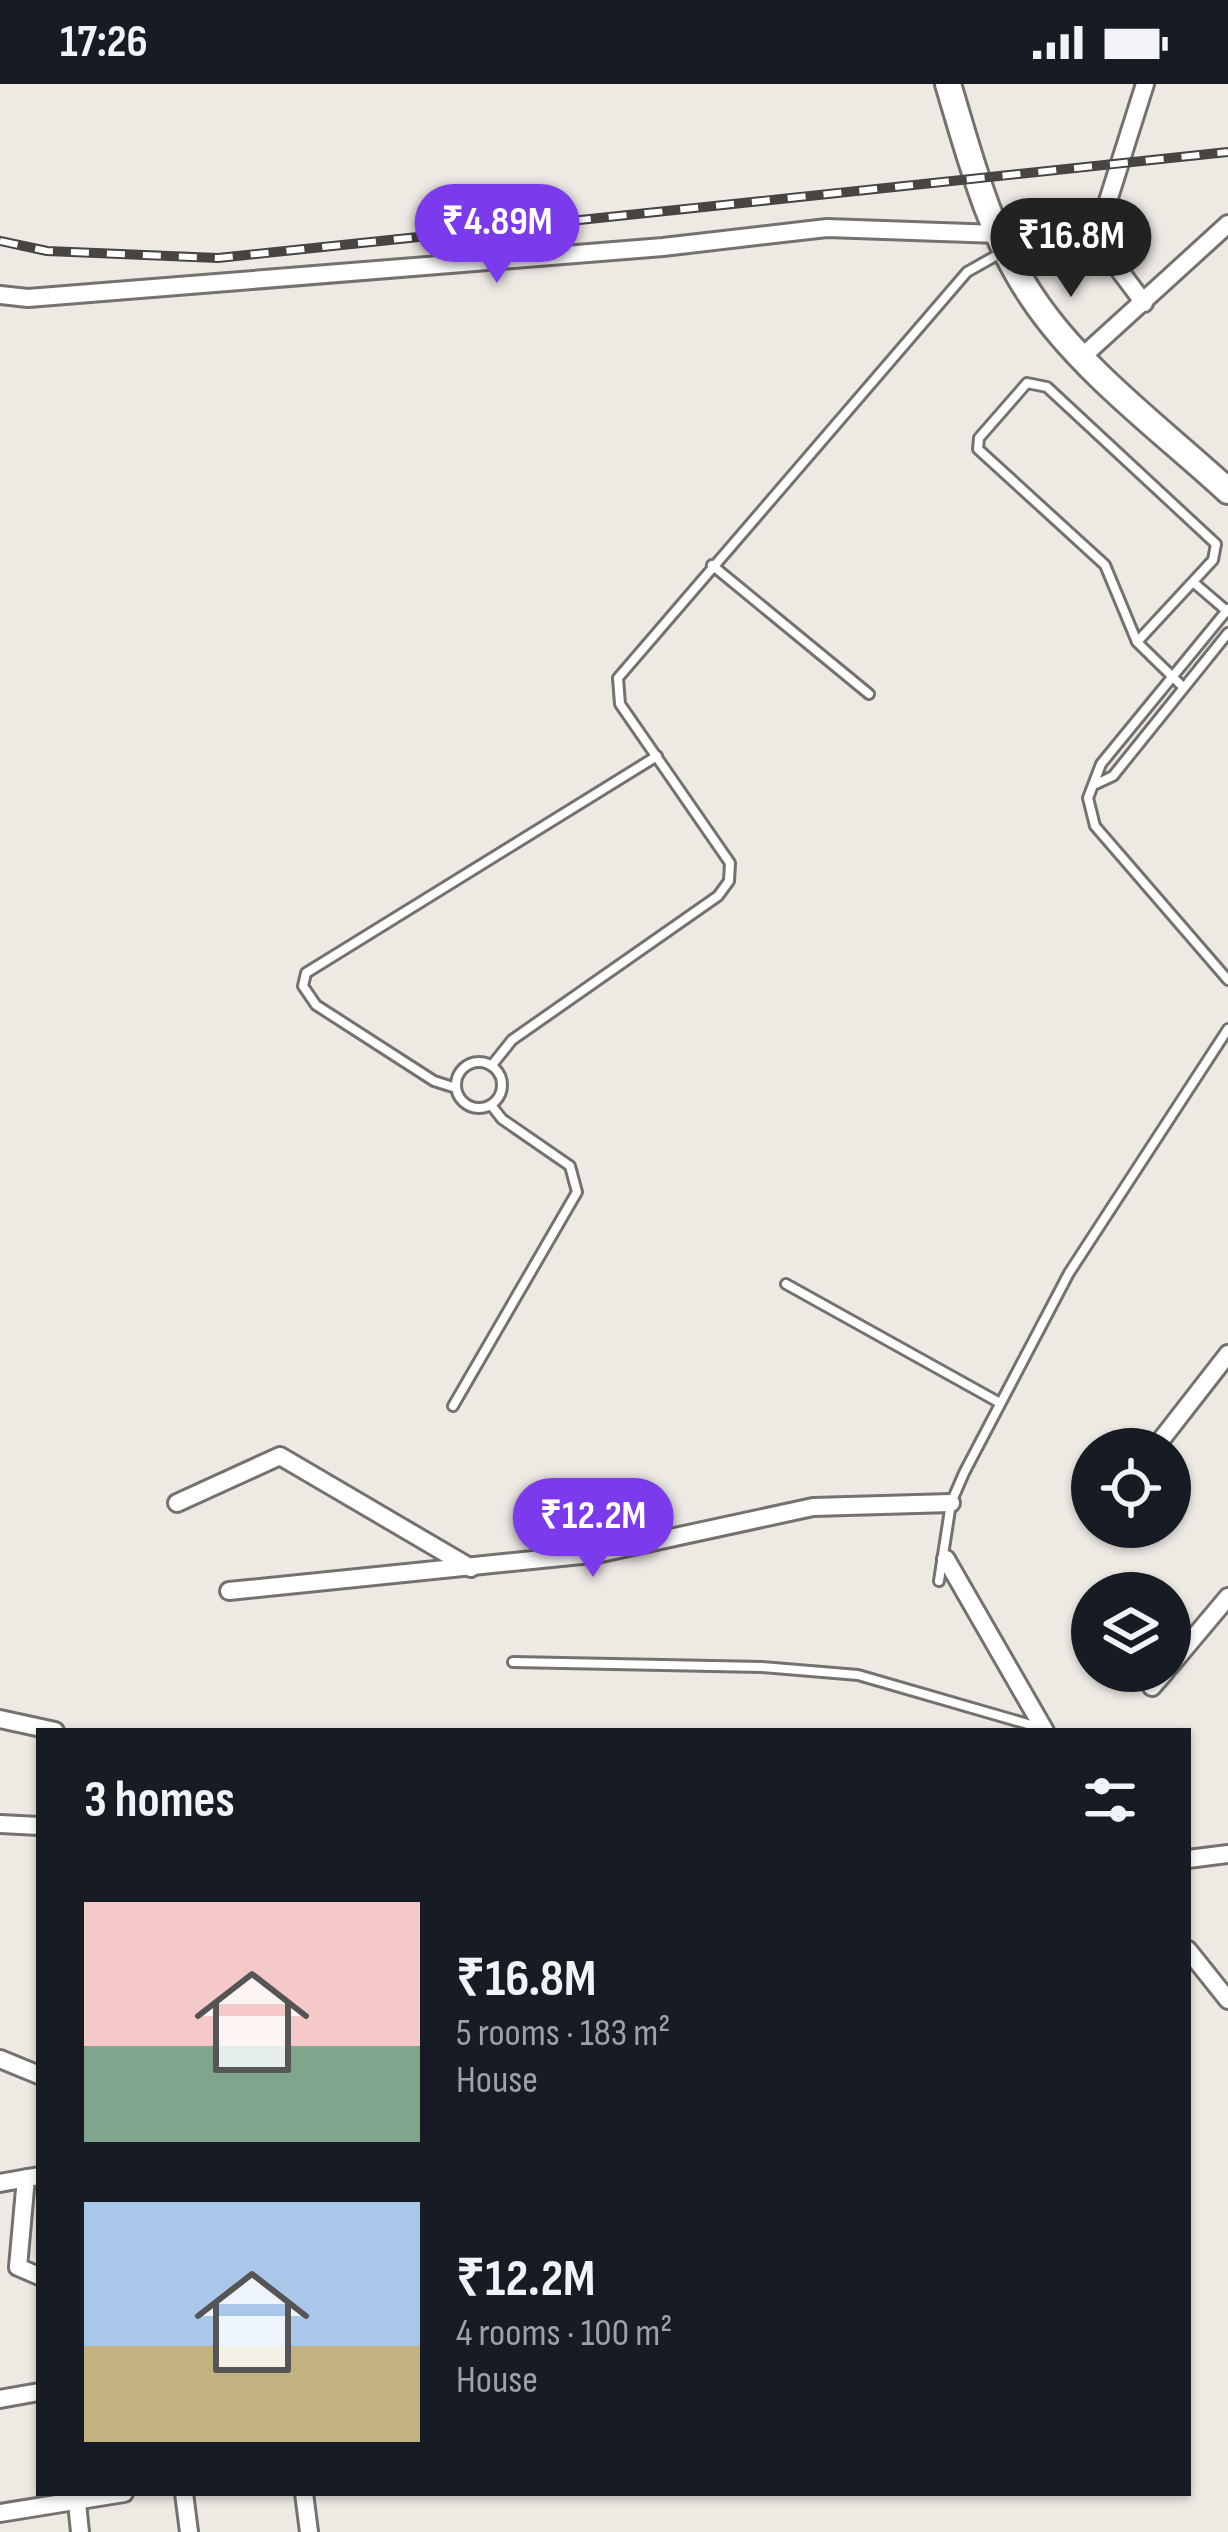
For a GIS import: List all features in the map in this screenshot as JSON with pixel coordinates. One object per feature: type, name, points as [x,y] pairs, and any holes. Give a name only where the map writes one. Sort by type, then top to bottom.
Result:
[{"type":"main road","points":[[948,84],[1002,242],[1044,314],[1228,491]]},
{"type":"street","points":[[1144,303],[1108,255],[1100,226],[1145,84]]},
{"type":"street","points":[[1083,356],[1228,224]]},
{"type":"street","points":[[0,295],[28,298],[598,252],[827,228],[1002,242]]},
{"type":"street","points":[[1170,1428],[1228,1354]]},
{"type":"street","points":[[177,1503],[280,1456],[472,1569]]},
{"type":"street","points":[[229,1591],[601,1553],[813,1507],[951,1503]]},
{"type":"street","points":[[946,1558],[1043,1728]]},
{"type":"street","points":[[1191,1641],[1228,1597]]},
{"type":"street","points":[[0,1719],[41,1728]]},
{"type":"street","points":[[0,1824],[36,1826]]},
{"type":"street","points":[[1191,1859],[1228,1854]]},
{"type":"street","points":[[1191,1954],[1228,2000]]},
{"type":"street","points":[[0,2059],[36,2074]]},
{"type":"street","points":[[0,2183],[33,2177],[18,2266],[36,2275]]},
{"type":"street","points":[[0,2399],[36,2393]]},
{"type":"street","points":[[184,2496],[189,2532]]},
{"type":"street","points":[[304,2496],[309,2532]]},
{"type":"street","points":[[0,2513],[76,2497],[80,2532]]},
{"type":"lane","points":[[492,1065],[512,1040],[718,896],[730,881],[730,863],[620,704],[618,678],[967,272],[1002,242]]},
{"type":"lane","points":[[1137,642],[1217,551],[1211,537],[1047,388],[1034,382],[1020,387],[980,438],[979,449],[1105,565],[1137,642],[1183,687]]},
{"type":"lane","points":[[712,565],[868,694]]},
{"type":"lane","points":[[1193,582],[1228,610],[1101,764],[1088,807],[1095,826],[1228,980]]},
{"type":"lane","points":[[1095,785],[1113,776],[1228,632]]},
{"type":"lane","points":[[491,1105],[469,1106],[456,1088],[434,1081],[316,1005],[303,986],[306,973],[657,756]]},
{"type":"lane","points":[[940,1581],[951,1503],[1000,1403],[1069,1273],[1228,1029]]},
{"type":"lane","points":[[456,1088],[464,1067],[477,1061],[492,1065],[503,1085],[491,1105]]},
{"type":"lane","points":[[453,1406],[577,1192],[570,1166],[502,1119],[491,1105]]},
{"type":"lane","points":[[786,1284],[1000,1403]]},
{"type":"lane","points":[[514,1662],[762,1667],[858,1675],[1037,1728]]},
{"type":"railway","points":[[0,241],[47,251],[218,258],[1228,152]]}]
